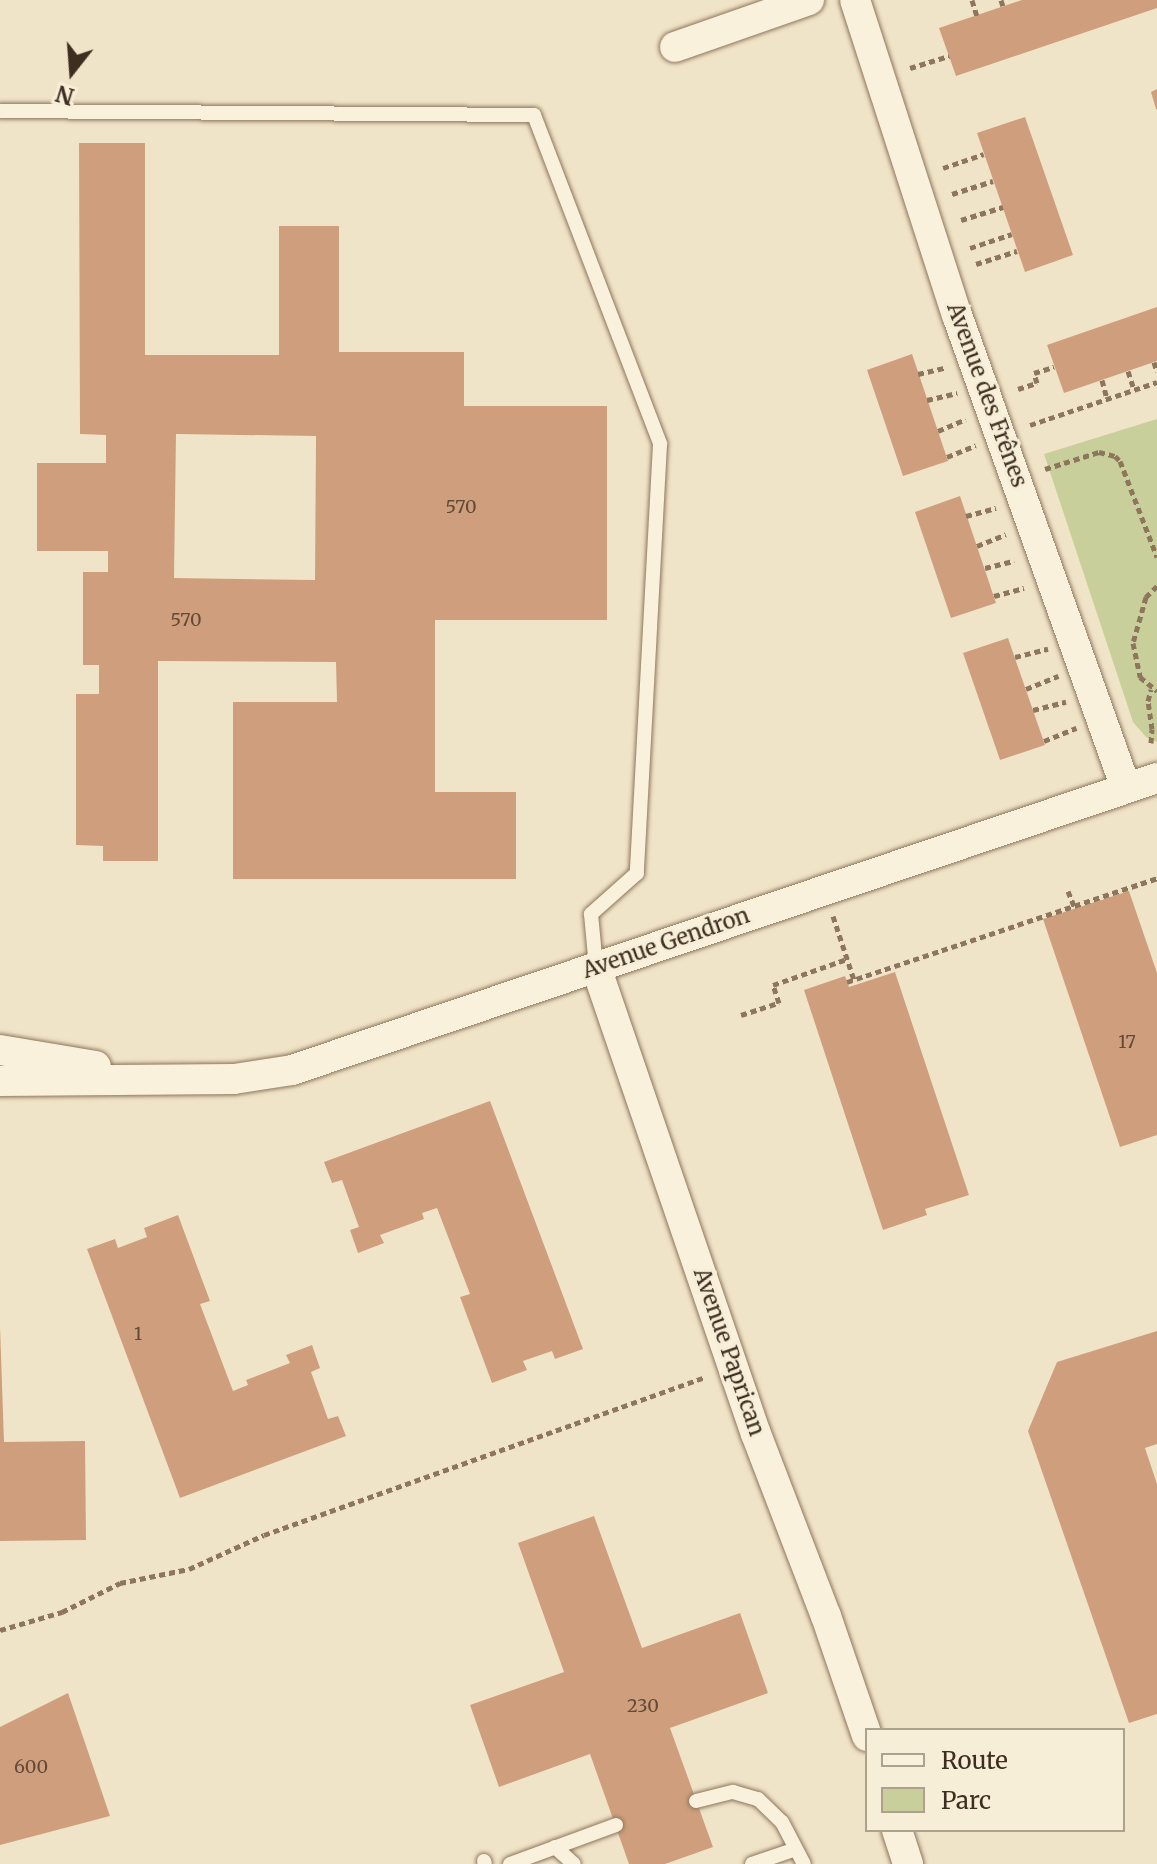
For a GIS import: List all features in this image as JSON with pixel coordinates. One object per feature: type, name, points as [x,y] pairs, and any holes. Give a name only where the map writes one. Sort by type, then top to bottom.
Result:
[{"type":"street","points":[[675,47],[809,0]]},
{"type":"street","name":"Avenue des Frênes","points":[[855,0],[957,315],[1126,788]]},
{"type":"street","name":"Avenue Gendron","points":[[0,1081],[255,1078],[292,1070],[1157,778]]},
{"type":"street","name":"Avenue Paprican","points":[[596,967],[756,1434],[826,1616],[865,1730]]},
{"type":"street","name":"Avenue Gendron","points":[[0,1050],[169,1077]]},
{"type":"street","points":[[898,1832],[908,1864]]},
{"type":"lane","points":[[0,111],[534,115],[660,444],[637,873],[591,914],[596,967]]},
{"type":"lane","points":[[696,1801],[733,1792],[758,1799],[782,1822],[804,1864]]},
{"type":"lane","points":[[510,1864],[616,1825]]},
{"type":"lane","points":[[555,1847],[574,1864]]},
{"type":"lane","points":[[752,1864],[796,1849]]},
{"type":"path","points":[[972,0],[977,16]]},
{"type":"path","points":[[910,68],[949,56]]},
{"type":"path","points":[[943,168],[984,154]]},
{"type":"path","points":[[952,194],[993,181]]},
{"type":"path","points":[[961,220],[1003,207]]},
{"type":"path","points":[[970,248],[1012,234]]},
{"type":"path","points":[[976,264],[1017,251]]},
{"type":"path","points":[[1154,362],[1157,372]]},
{"type":"path","points":[[1018,389],[1037,383],[1034,373],[1054,367]]},
{"type":"path","points":[[1128,371],[1134,390]]},
{"type":"path","points":[[1102,380],[1107,399]]},
{"type":"path","points":[[1030,425],[1157,382]]},
{"type":"path","points":[[930,402],[967,390]]},
{"type":"path","points":[[939,428],[976,416]]},
{"type":"path","points":[[948,454],[985,442]]},
{"type":"path","points":[[1045,469],[1105,451],[1120,461],[1157,557]]},
{"type":"path","points":[[969,518],[1006,505]]},
{"type":"path","points":[[978,543],[1015,531]]},
{"type":"path","points":[[987,570],[1024,558]]},
{"type":"path","points":[[997,597],[1033,585]]},
{"type":"path","points":[[1151,743],[1148,701],[1154,690],[1140,677],[1133,643],[1146,597],[1157,586]]},
{"type":"path","points":[[1017,659],[1054,647]]},
{"type":"path","points":[[1027,685],[1063,674]]},
{"type":"path","points":[[1035,712],[1072,700]]},
{"type":"path","points":[[1044,739],[1081,726]]},
{"type":"path","points":[[831,912],[851,981],[1157,878]]},
{"type":"path","points":[[1068,891],[1074,907]]},
{"type":"path","points":[[741,1015],[779,1003],[773,985],[847,959]]},
{"type":"path","points":[[0,1630],[62,1612],[127,1581],[197,1566],[281,1529],[712,1374]]},
{"type":"green space","points":[[1157,419],[1157,742],[1146,737],[1133,722],[1044,454]]},
{"type":"building","points":[[1022,0],[1157,0],[1157,8],[956,76],[939,28]]},
{"type":"building","points":[[1157,89],[1157,109],[1156,109],[1151,92]]},
{"type":"building","points":[[1025,117],[1073,255],[1025,272],[977,133]]},
{"type":"building","points":[[79,143],[145,143],[145,355],[279,355],[279,226],[339,226],[339,352],[464,352],[464,406],[607,406],[607,620],[435,620],[435,792],[516,792],[516,879],[233,879],[233,702],[337,702],[336,662],[158,661],[158,861],[103,861],[103,846],[76,845],[76,694],[99,694],[99,665],[83,665],[83,572],[108,572],[108,551],[37,551],[37,463],[106,463],[106,435],[80,434]],"holes":[[[176,434],[316,436],[315,580],[174,578]]]},
{"type":"building","points":[[1157,307],[1157,361],[1064,393],[1047,345]]},
{"type":"building","points":[[912,354],[948,461],[903,476],[867,370]]},
{"type":"building","points":[[960,496],[996,603],[951,618],[915,512]]},
{"type":"building","points":[[1008,638],[1045,745],[1000,760],[963,653]]},
{"type":"building","points":[[1129,891],[1157,973],[1157,1135],[1120,1147],[1043,919]]},
{"type":"building","points":[[895,972],[969,1195],[925,1209],[927,1215],[883,1230],[804,990],[845,976],[849,987]]},
{"type":"building","points":[[490,1101],[583,1349],[555,1359],[552,1351],[523,1361],[527,1370],[492,1383],[460,1297],[470,1294],[437,1208],[422,1213],[424,1219],[380,1235],[384,1243],[358,1253],[350,1230],[359,1227],[342,1180],[332,1183],[324,1162]]},
{"type":"building","points":[[178,1215],[210,1301],[200,1304],[233,1391],[248,1385],[246,1380],[290,1363],[286,1355],[312,1345],[320,1368],[311,1372],[328,1419],[338,1416],[346,1436],[180,1498],[87,1249],[115,1239],[118,1248],[147,1237],[144,1228]]},
{"type":"building","points":[[0,1326],[4,1442],[85,1441],[86,1540],[0,1541]]},
{"type":"building","points":[[1157,1331],[1157,1444],[1145,1448],[1157,1484],[1157,1714],[1129,1723],[1028,1431],[1057,1362]]},
{"type":"building","points":[[594,1516],[642,1648],[740,1613],[768,1693],[670,1728],[713,1847],[665,1864],[629,1864],[590,1754],[499,1787],[470,1705],[564,1672],[518,1543]]},
{"type":"building","points":[[68,1693],[110,1816],[0,1845],[0,1727]]}]
